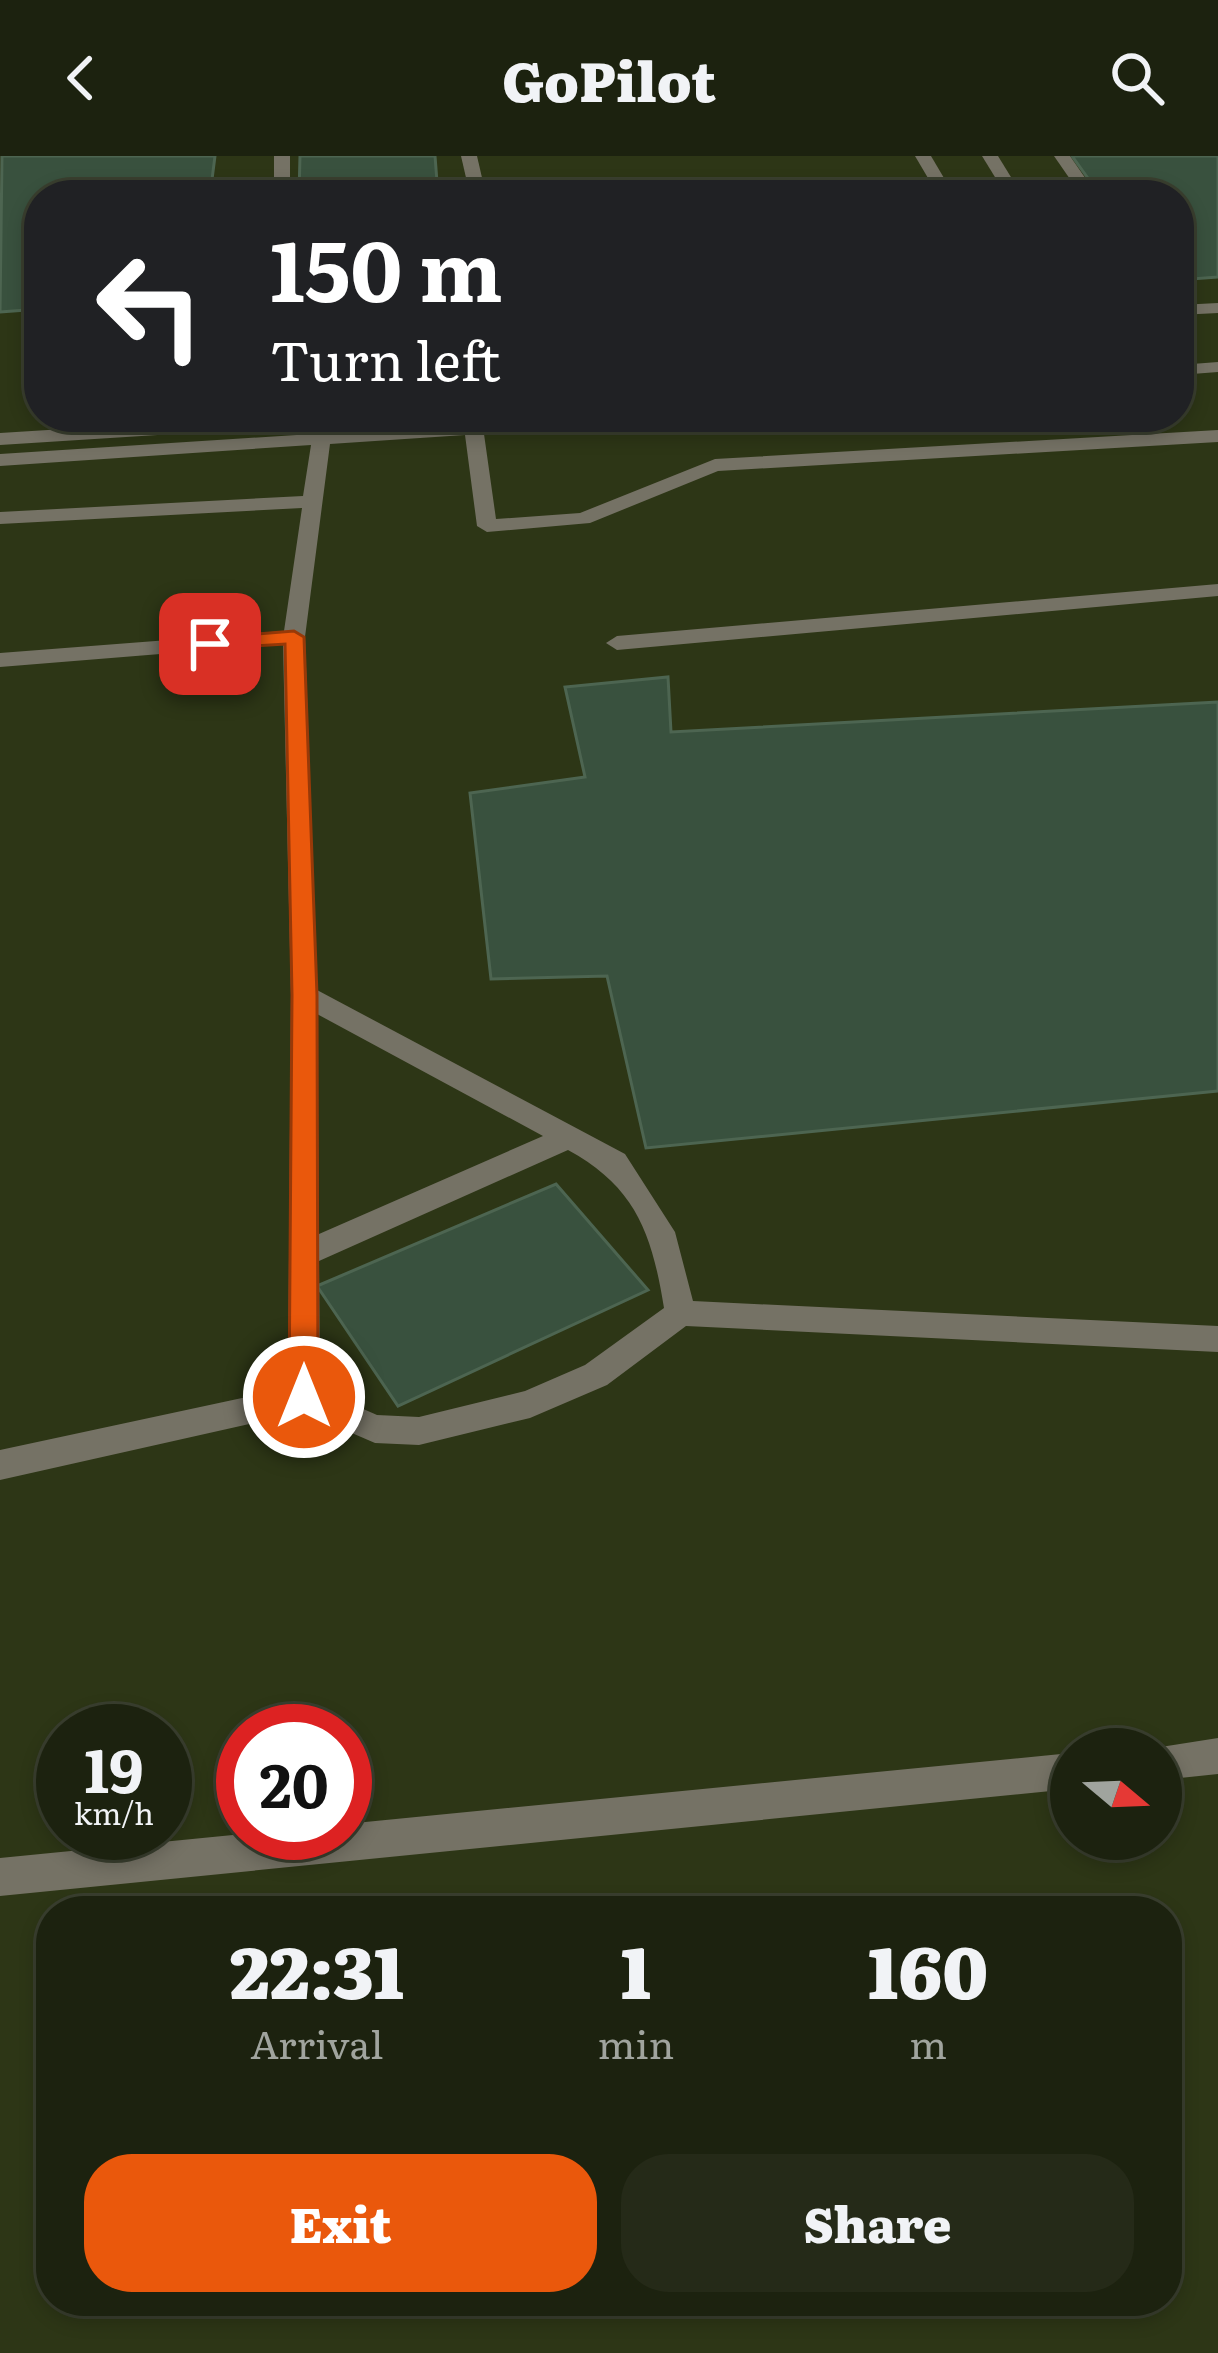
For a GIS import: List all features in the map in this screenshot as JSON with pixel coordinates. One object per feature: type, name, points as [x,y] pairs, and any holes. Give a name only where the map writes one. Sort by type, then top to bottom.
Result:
[{"type":"street","points":[[0,439],[95,432]]},
{"type":"street","points":[[285,432],[285,442]]},
{"type":"street","points":[[0,460],[285,442],[313,432]]},
{"type":"street","points":[[304,1397],[304,995],[294,637],[322,432]]},
{"type":"street","points":[[473,432],[487,526],[583,520],[715,465],[1218,436]]},
{"type":"street","points":[[0,518],[311,502]]},
{"type":"street","points":[[617,643],[1218,590]]},
{"type":"street","points":[[0,660],[294,637]]},
{"type":"street","points":[[304,995],[615,1162],[651,1208],[672,1261],[680,1313]]},
{"type":"street","points":[[304,1254],[568,1137]]},
{"type":"street","points":[[0,1465],[304,1397],[375,1429],[418,1431],[530,1405],[579,1383],[680,1313],[1218,1339]]},
{"type":"street","points":[[1182,1760],[1218,1756]]},
{"type":"street","points":[[0,1877],[1050,1773]]},
{"type":"shaded area","points":[[0,156],[1218,156],[1218,2353],[0,2353]]},
{"type":"building","points":[[2,156],[215,156],[212,180],[24,180],[24,310],[0,312]]},
{"type":"building","points":[[300,156],[435,156],[437,180],[299,180]]},
{"type":"building","points":[[1072,156],[1218,156],[1218,277],[1194,279],[1194,180],[1089,180]]},
{"type":"building","points":[[668,677],[671,732],[1218,702],[1218,1091],[646,1148],[607,976],[491,979],[470,793],[585,777],[565,687]]},
{"type":"building","points":[[556,1184],[648,1290],[398,1406],[317,1286]]},
{"type":"route","points":[[210,644],[294,637],[304,995],[304,1397]]}]
